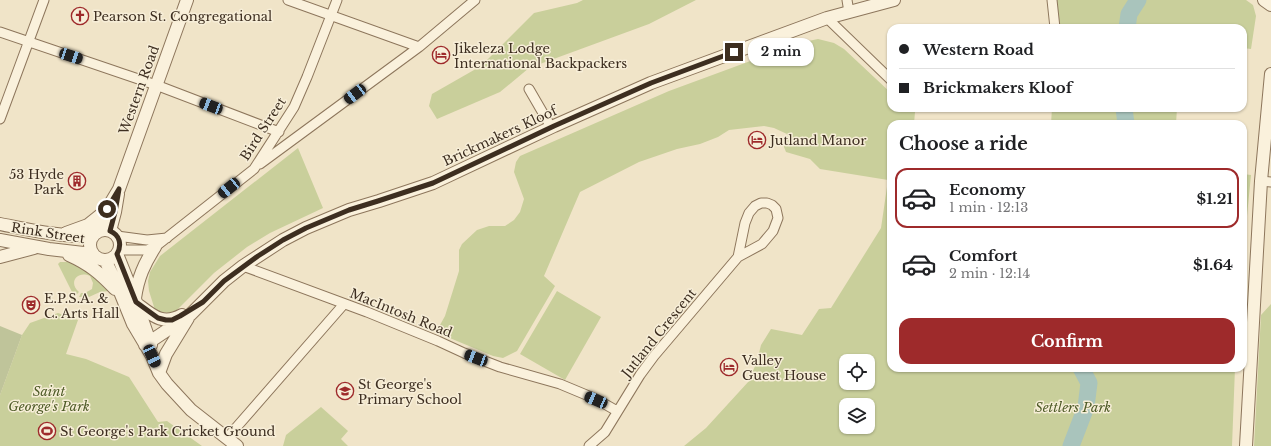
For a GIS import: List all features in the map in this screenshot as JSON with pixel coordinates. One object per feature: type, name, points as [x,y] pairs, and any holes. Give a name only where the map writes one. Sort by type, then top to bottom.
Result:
[{"type":"street","points":[[0,119],[44,0]]},
{"type":"street","name":"Western Road","points":[[114,234],[115,212],[119,189],[187,0]]},
{"type":"street","points":[[288,0],[419,47]]},
{"type":"street","name":"Bird Street","points":[[118,252],[147,250],[154,247],[254,169],[294,107],[337,0]]},
{"type":"street","points":[[254,169],[419,47],[475,0]]},
{"type":"street","name":"Brickmakers Kloof","points":[[148,343],[191,314],[224,281],[243,266],[283,240],[306,228],[349,210],[433,183],[551,127],[651,83],[827,18],[848,6],[894,0]]},
{"type":"street","points":[[1052,0],[1055,24]]},
{"type":"street","points":[[1264,0],[1271,5]]},
{"type":"street","points":[[827,18],[887,76]]},
{"type":"street","points":[[0,32],[156,85],[279,132]]},
{"type":"street","points":[[1246,446],[1266,181],[1271,74]]},
{"type":"street","points":[[529,89],[551,127]]},
{"type":"street","name":"Western Road","points":[[95,234],[119,189]]},
{"type":"street","name":"Jutland Crescent","points":[[589,446],[605,432],[640,375],[654,356],[738,258],[762,244],[773,231],[778,218],[776,209],[772,205],[761,203],[755,206],[749,213],[745,223],[738,258]]},
{"type":"street","points":[[58,235],[77,230],[88,225],[101,216],[107,209]]},
{"type":"street","name":"Rink Street","points":[[0,224],[76,237],[95,234]]},
{"type":"street","points":[[118,252],[112,258],[105,260],[92,254],[89,245],[95,234],[101,230],[147,240],[167,238]]},
{"type":"street","points":[[114,234],[119,240],[118,252],[152,356],[159,372],[181,400],[206,422],[238,446]]},
{"type":"street","name":"Rink Street","points":[[0,240],[49,249],[92,254]]},
{"type":"street","points":[[0,257],[37,247]]},
{"type":"street","points":[[135,301],[139,276],[154,247]]},
{"type":"street","points":[[49,249],[83,261],[94,268],[122,295]]},
{"type":"street","points":[[105,260],[122,295],[133,324],[148,343]]},
{"type":"street","name":"MacIntosh Road","points":[[243,266],[344,304],[500,367],[560,384],[617,411]]},
{"type":"street","points":[[135,301],[158,318],[166,320],[172,320],[203,302]]},
{"type":"street","points":[[227,438],[344,304]]},
{"type":"street","points":[[159,372],[166,354],[191,314]]},
{"type":"green space","points":[[583,0],[696,0],[649,24],[529,68],[500,92],[437,119],[429,106],[432,94],[481,66],[534,13],[577,3]]},
{"type":"green space","points":[[1052,0],[1246,0],[1253,5],[1256,16],[1251,49],[1247,48],[1247,24],[1055,24]]},
{"type":"green space","points":[[818,39],[834,43],[844,49],[887,89],[887,112],[915,112],[914,120],[887,120],[887,180],[820,169],[810,159],[786,152],[784,147],[787,134],[774,128],[764,126],[729,130],[718,137],[700,144],[677,149],[639,162],[580,192],[544,276],[555,286],[517,351],[503,358],[493,356],[445,336],[440,325],[445,316],[459,271],[459,250],[462,244],[477,230],[489,226],[505,226],[514,220],[520,212],[524,199],[514,172],[516,162],[520,156],[669,91],[799,43]]},
{"type":"green space","points":[[1052,112],[1177,112],[1176,120],[1051,120]]},
{"type":"green space","points":[[298,148],[323,208],[270,233],[247,247],[214,273],[176,311],[171,313],[159,312],[155,310],[149,291],[148,281],[150,272],[160,256]]},
{"type":"green space","points":[[1247,174],[1251,175],[1247,216]]},
{"type":"green space","name":"Settlers Park","points":[[887,187],[887,372],[1235,372],[1232,446],[684,446],[706,428],[749,381],[757,361],[761,345],[771,329],[802,335],[819,309],[831,308],[881,228]]},
{"type":"green space","points":[[68,261],[84,267],[109,291],[100,292],[89,297],[79,297],[81,293],[85,293],[92,289],[93,283],[90,276],[81,275],[74,281],[74,285],[79,292],[76,295],[72,292],[58,264],[60,262]]},
{"type":"green space","points":[[557,291],[601,317],[565,380],[520,354]]},
{"type":"green space","points":[[1271,304],[1271,446],[1254,446],[1261,315]]},
{"type":"green space","name":"Saint George's Park","points":[[58,313],[78,320],[66,354],[86,359],[129,377],[158,422],[167,421],[202,446],[0,446],[0,395],[22,335],[30,323]]},
{"type":"green space","points":[[0,326],[22,335],[0,395]]},
{"type":"green space","points":[[321,407],[348,431],[341,439],[348,446],[283,446],[286,435]]},
{"type":"waterway","points":[[1128,24],[1129,14],[1138,0]]},
{"type":"waterway","points":[[1124,112],[1126,120]]},
{"type":"waterway","points":[[1071,446],[1086,407],[1089,383],[1083,372]]},
{"type":"place","name":"Pearson St. Congregational","points":[[80,16]]},
{"type":"place","name":"Jikeleza Lodge International Backpackers","points":[[441,55]]},
{"type":"place","name":"Jutland Manor","points":[[757,140]]},
{"type":"place","name":"53 Hyde Park","points":[[77,181]]},
{"type":"place","name":"E.P.S.A. & C. Arts Hall","points":[[31,305]]},
{"type":"place","name":"Valley Guest House","points":[[729,367]]},
{"type":"place","name":"St George's Primary School","points":[[345,391]]},
{"type":"place","name":"St George's Park Cricket Ground","points":[[47,431]]},
{"type":"route","points":[[107,209],[119,189],[110,231],[113,232],[119,240],[120,245],[117,254],[136,302],[149,313],[158,318],[172,320],[203,302],[224,281],[243,266],[283,240],[306,228],[349,210],[433,183],[554,126],[651,83],[734,52]]}]
